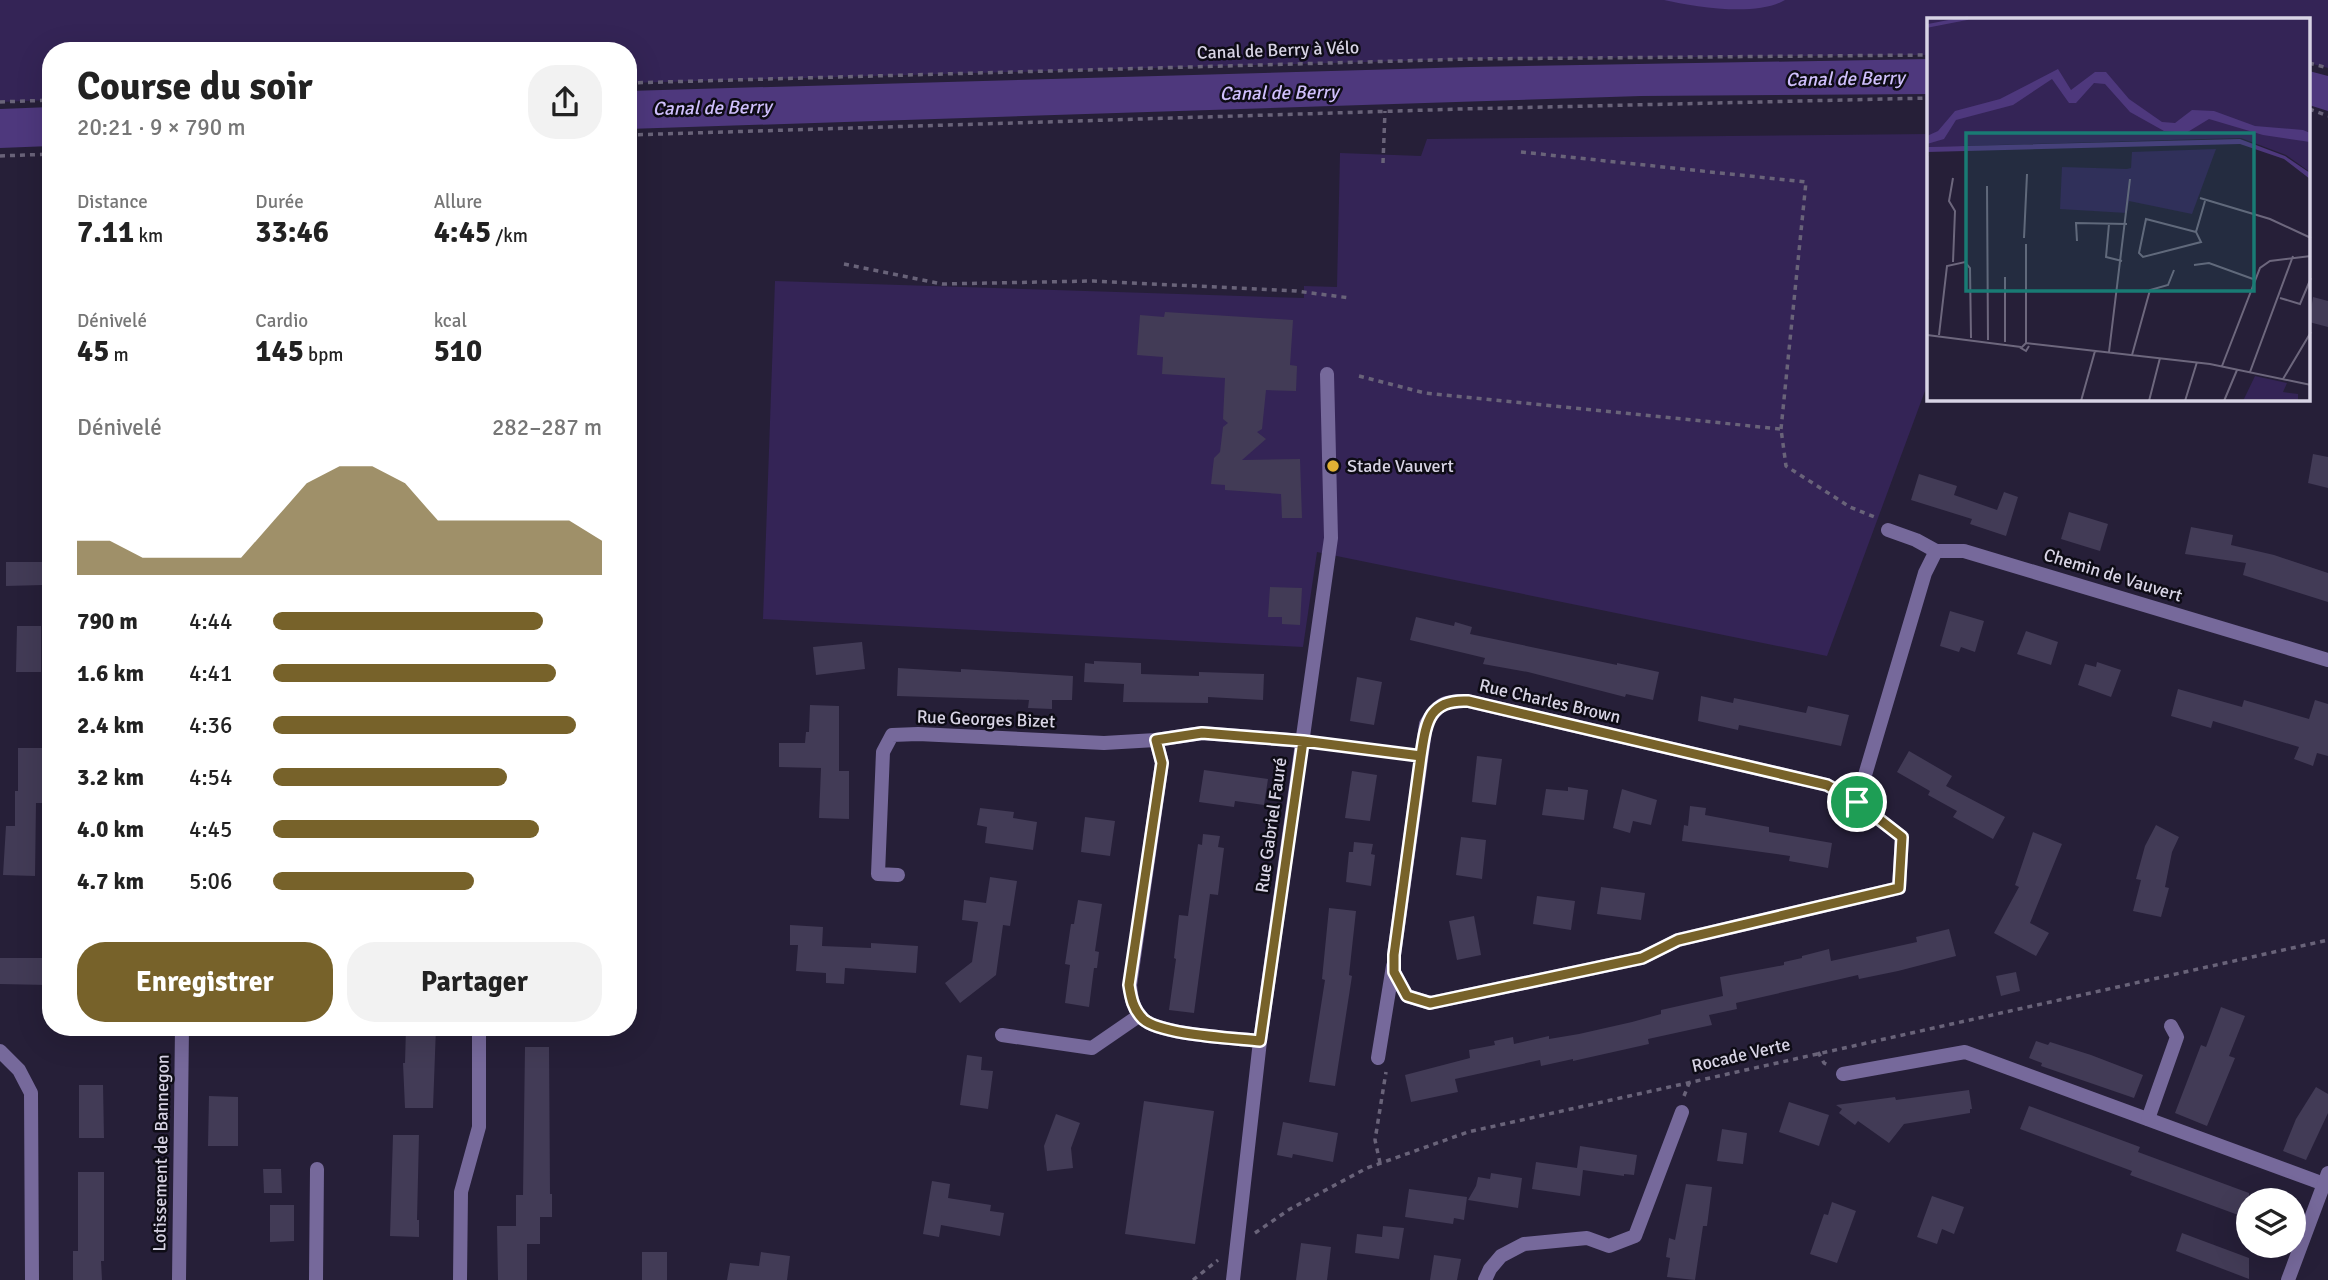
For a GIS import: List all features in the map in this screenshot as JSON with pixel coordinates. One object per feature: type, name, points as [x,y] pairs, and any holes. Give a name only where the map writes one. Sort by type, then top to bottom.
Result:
[{"type":"street","name":"Rue Gabriel Fauré","points":[[1233,1280],[1260,1041],[1331,538],[1327,374]]},
{"type":"street","name":"Chemin de Vauvert","points":[[1888,530],[1936,551],[1964,551],[2328,660]]},
{"type":"street","points":[[1857,802],[1925,573],[1936,551]]},
{"type":"street","name":"Rue Charles Brown","points":[[1378,1058],[1426,724],[1436,708],[1452,700],[1468,701],[1827,785],[1857,802],[1902,837],[1899,888],[1678,940],[1642,958],[1430,1003],[1407,996],[1394,972],[1394,955]]},
{"type":"street","name":"Rue Georges Bizet","points":[[898,875],[878,874],[883,752],[892,735],[1104,743],[1156,740],[1202,733],[1303,741]]},
{"type":"street","points":[[1156,740],[1162,763],[1129,985],[1132,1004],[1144,1020],[1162,1029],[1260,1041]]},
{"type":"street","points":[[1002,1035],[1092,1048],[1140,1015]]},
{"type":"street","points":[[2148,1119],[2177,1037],[2171,1026]]},
{"type":"street","name":"Lotissement de Bannegon","points":[[179,1280],[182,1036]]},
{"type":"street","points":[[460,1280],[461,1192],[479,1126],[479,1036]]},
{"type":"street","points":[[0,1051],[19,1070],[31,1093],[32,1280]]},
{"type":"street","points":[[1843,1074],[1965,1052],[2148,1119],[2326,1178],[2288,1280]]},
{"type":"street","points":[[1485,1280],[1501,1256],[1524,1244],[1587,1238],[1609,1246],[1635,1236],[1682,1112]]},
{"type":"street","points":[[316,1280],[317,1169]]},
{"type":"path","name":"Canal de Berry à Vélo","points":[[637,83],[1469,59],[1927,55]]},
{"type":"path","points":[[2310,63],[2328,68]]},
{"type":"path","points":[[637,135],[1385,111],[1927,98]]},
{"type":"path","points":[[0,102],[42,100]]},
{"type":"path","points":[[2310,109],[2328,116]]},
{"type":"path","points":[[1383,163],[1385,111]]},
{"type":"path","points":[[1521,152],[1806,182],[1782,429],[1786,466],[1850,506],[1874,516],[1888,530]]},
{"type":"path","points":[[0,156],[42,154]]},
{"type":"path","points":[[844,264],[942,284],[1093,281],[1296,290],[1350,298]]},
{"type":"path","points":[[1359,376],[1425,393],[1782,429]]},
{"type":"path","points":[[1303,741],[1421,756]]},
{"type":"path","name":"Rocade Verte","points":[[1193,1280],[1290,1209],[1367,1168],[1468,1132],[2328,940]]},
{"type":"path","points":[[1378,1058],[1386,1071],[1375,1140],[1380,1163]]},
{"type":"shaded area","points":[[0,0],[2328,0],[2328,68],[2310,63],[2310,18],[1927,18],[1927,55],[1469,59],[637,83],[637,42],[42,42],[42,100],[0,102]]},
{"type":"shaded area","name":"Stade Vauvert","points":[[1927,134],[1927,385],[1827,656],[1317,552],[1303,647],[763,619],[775,281],[1304,298],[1304,286],[1337,287],[1340,153],[1421,156],[1427,139]]},
{"type":"water","points":[[1664,0],[1785,0],[1759,8],[1726,9]]},
{"type":"water","name":"Canal de Berry","points":[[1927,59],[1927,94],[1641,96],[637,129],[637,91],[1470,67]]},
{"type":"water","points":[[2310,71],[2328,76],[2328,111],[2310,105]]},
{"type":"water","points":[[42,107],[42,146],[0,148],[0,109]]},
{"type":"building","points":[[2313,297],[2328,301],[2328,327],[2310,322]]},
{"type":"building","points":[[1165,312],[1293,320],[1290,365],[1297,366],[1296,391],[1266,390],[1262,429],[1257,432],[1266,439],[1242,460],[1300,459],[1302,518],[1282,518],[1281,494],[1225,490],[1225,485],[1211,484],[1214,458],[1220,452],[1223,427],[1228,423],[1223,419],[1225,378],[1162,374],[1163,357],[1137,355],[1140,315],[1164,317]]},
{"type":"building","points":[[2313,454],[2328,457],[2328,488],[2308,483]]},
{"type":"building","points":[[1919,474],[1957,486],[1954,495],[1997,510],[2004,492],[2018,497],[2006,536],[1970,524],[1972,519],[1911,500]]},
{"type":"building","points":[[2069,512],[2108,524],[2100,551],[2061,539]]},
{"type":"building","points":[[2191,527],[2233,535],[2231,545],[2274,555],[2328,573],[2328,602],[2243,575],[2246,563],[2185,554]]},
{"type":"building","points":[[6,562],[42,562],[42,585],[6,586]]},
{"type":"building","points":[[1270,587],[1302,588],[1300,625],[1282,624],[1282,617],[1268,617]]},
{"type":"building","points":[[1950,611],[1984,621],[1975,652],[1961,647],[1959,652],[1940,646]]},
{"type":"building","points":[[1416,617],[1454,626],[1455,622],[1472,627],[1470,634],[1659,672],[1653,700],[1626,694],[1625,697],[1528,672],[1483,664],[1485,658],[1410,640]]},
{"type":"building","points":[[17,626],[41,626],[41,672],[16,672]]},
{"type":"building","points":[[2026,631],[2058,642],[2051,665],[2017,654]]},
{"type":"building","points":[[862,642],[865,669],[816,675],[813,647]]},
{"type":"building","points":[[1094,661],[1141,663],[1141,674],[1264,674],[1263,700],[1208,697],[1208,703],[1123,702],[1124,684],[1084,682],[1085,663],[1094,664]]},
{"type":"building","points":[[2097,662],[2121,670],[2111,697],[2078,685],[2085,664],[2096,667]]},
{"type":"building","points":[[898,668],[1073,676],[1072,700],[1052,700],[1052,709],[1028,708],[1029,700],[897,696]]},
{"type":"building","points":[[1357,677],[1382,682],[1374,725],[1350,721]]},
{"type":"building","points":[[2178,689],[2242,707],[2244,700],[2309,719],[2315,700],[2328,704],[2328,756],[2317,753],[2313,766],[2294,759],[2299,747],[2213,721],[2211,728],[2171,716]]},
{"type":"building","points":[[1701,696],[1733,703],[1734,698],[1806,713],[1808,706],[1849,715],[1841,746],[1739,725],[1738,730],[1698,721]]},
{"type":"building","points":[[810,705],[839,706],[839,771],[849,771],[849,819],[819,818],[821,768],[779,767],[779,743],[805,743],[806,732],[809,732]]},
{"type":"building","points":[[18,748],[42,748],[42,803],[36,803],[35,876],[3,875],[6,826],[15,826],[15,791],[18,791]]},
{"type":"building","points":[[1909,751],[1952,776],[1946,786],[2005,817],[1993,839],[1953,817],[1957,811],[1928,795],[1930,791],[1897,772]]},
{"type":"building","points":[[1477,756],[1502,759],[1496,805],[1472,802]]},
{"type":"building","points":[[1204,770],[1268,779],[1264,805],[1235,801],[1234,807],[1199,802]]},
{"type":"building","points":[[1352,771],[1377,775],[1370,821],[1345,818]]},
{"type":"building","points":[[1568,787],[1588,790],[1584,820],[1542,815],[1546,789],[1568,791]]},
{"type":"building","points":[[1622,789],[1657,800],[1651,825],[1633,821],[1630,833],[1613,828]]},
{"type":"building","points":[[1690,806],[1706,808],[1705,815],[1769,827],[1769,832],[1832,843],[1828,868],[1789,861],[1790,856],[1682,841],[1684,825],[1688,826]]},
{"type":"building","points":[[980,808],[1014,812],[1013,818],[1037,822],[1033,850],[985,843],[987,827],[977,825]]},
{"type":"building","points":[[1085,817],[1115,821],[1110,856],[1081,852]]},
{"type":"building","points":[[2156,825],[2179,837],[2172,852],[2165,887],[2169,888],[2161,917],[2133,911],[2141,880],[2136,879],[2145,846]]},
{"type":"building","points":[[2033,832],[2062,844],[2030,923],[2049,933],[2036,956],[1994,933],[2019,887],[2015,885]]},
{"type":"building","points":[[1203,834],[1220,836],[1218,847],[1224,848],[1218,895],[1210,894],[1194,1013],[1169,1010],[1179,915],[1188,916],[1198,844],[1202,845]]},
{"type":"building","points":[[1461,837],[1486,840],[1482,879],[1456,875]]},
{"type":"building","points":[[1354,842],[1373,844],[1371,854],[1375,855],[1371,886],[1346,882],[1349,852],[1353,852]]},
{"type":"building","points":[[990,877],[1017,881],[1010,926],[1003,925],[996,975],[960,1003],[945,983],[972,962],[978,922],[962,920],[964,900],[986,903]]},
{"type":"building","points":[[1601,887],[1645,893],[1641,920],[1597,914]]},
{"type":"building","points":[[1537,896],[1575,901],[1571,930],[1533,924]]},
{"type":"building","points":[[1078,900],[1102,904],[1095,951],[1099,952],[1097,968],[1094,968],[1089,1007],[1065,1003],[1070,965],[1065,964]]},
{"type":"building","points":[[1329,908],[1356,911],[1349,975],[1352,976],[1335,1086],[1309,1082],[1325,980],[1322,979]]},
{"type":"building","points":[[1474,916],[1481,955],[1457,960],[1449,921]]},
{"type":"building","points":[[790,925],[823,927],[822,946],[871,948],[871,943],[918,946],[916,973],[845,968],[844,984],[826,983],[826,973],[796,971],[798,945],[790,945]]},
{"type":"building","points":[[1949,929],[1956,956],[1898,971],[1859,979],[1858,975],[1736,1003],[1737,1009],[1709,1015],[1712,1025],[1648,1039],[1649,1044],[1573,1061],[1541,1066],[1540,1060],[1455,1079],[1458,1092],[1411,1102],[1405,1075],[1470,1058],[1469,1050],[1495,1045],[1494,1041],[1513,1037],[1514,1044],[1632,1022],[1661,1014],[1661,1010],[1723,996],[1720,977],[1784,965],[1784,962],[1829,949],[1831,961],[1917,942],[1916,937]]},
{"type":"building","points":[[0,958],[42,958],[42,985],[0,984]]},
{"type":"building","points":[[2016,972],[2020,991],[2001,996],[1996,976]]},
{"type":"building","points":[[2221,1007],[2245,1016],[2229,1056],[2235,1058],[2207,1126],[2175,1113],[2201,1045],[2206,1047]]},
{"type":"building","points":[[406,1036],[436,1036],[433,1108],[405,1108]]},
{"type":"building","points":[[2036,1041],[2048,1045],[2050,1042],[2091,1055],[2143,1075],[2134,1098],[2041,1066],[2042,1063],[2029,1058]]},
{"type":"building","points":[[525,1047],[549,1047],[552,1217],[540,1217],[540,1244],[527,1244],[527,1280],[498,1280],[497,1226],[516,1226],[516,1195],[523,1195]]},
{"type":"building","points":[[967,1055],[982,1057],[981,1070],[993,1071],[988,1109],[960,1105]]},
{"type":"building","points":[[79,1085],[103,1085],[104,1138],[79,1138]]},
{"type":"building","points":[[2316,1087],[2328,1094],[2328,1113],[2306,1160],[2283,1151],[2296,1119]]},
{"type":"building","points":[[1969,1090],[1972,1109],[1970,1113],[1904,1124],[1889,1143],[1858,1121],[1855,1125],[1839,1113],[1842,1109],[1836,1105],[1895,1097],[1896,1100]]},
{"type":"building","points":[[209,1096],[238,1097],[238,1146],[208,1146]]},
{"type":"building","points":[[1144,1101],[1214,1111],[1195,1244],[1125,1234]]},
{"type":"building","points":[[1789,1102],[1829,1115],[1819,1146],[1779,1132]]},
{"type":"building","points":[[2029,1106],[2140,1147],[2138,1152],[2236,1188],[2236,1214],[2130,1175],[2132,1171],[2020,1129]]},
{"type":"building","points":[[1056,1114],[1080,1123],[1071,1148],[1073,1168],[1047,1171],[1044,1146]]},
{"type":"building","points":[[1283,1122],[1338,1133],[1333,1162],[1293,1154],[1292,1158],[1277,1155]]},
{"type":"building","points":[[1722,1129],[1747,1133],[1743,1164],[1717,1161]]},
{"type":"building","points":[[393,1135],[419,1135],[419,1237],[390,1236]]},
{"type":"building","points":[[1580,1146],[1637,1155],[1634,1175],[1583,1170],[1580,1196],[1532,1189],[1536,1162],[1577,1168]]},
{"type":"building","points":[[263,1169],[281,1169],[282,1193],[264,1193]]},
{"type":"building","points":[[78,1172],[104,1172],[102,1280],[73,1280],[73,1251],[78,1251]]},
{"type":"building","points":[[1491,1173],[1522,1178],[1518,1208],[1468,1200],[1478,1177],[1490,1179]]},
{"type":"building","points":[[932,1181],[950,1184],[948,1198],[991,1205],[990,1211],[1004,1213],[1000,1236],[941,1225],[939,1237],[923,1234]]},
{"type":"building","points":[[1686,1184],[1712,1187],[1695,1280],[1667,1277],[1669,1238],[1675,1240]]},
{"type":"building","points":[[1409,1189],[1467,1197],[1464,1220],[1454,1218],[1453,1224],[1405,1217]]},
{"type":"building","points":[[1932,1196],[1964,1207],[1954,1234],[1942,1229],[1937,1244],[1917,1237]]},
{"type":"building","points":[[1832,1202],[1856,1211],[1837,1263],[1810,1254],[1824,1214],[1828,1215]]},
{"type":"building","points":[[270,1205],[294,1205],[294,1241],[270,1242]]},
{"type":"building","points":[[1383,1226],[1404,1228],[1399,1259],[1355,1253],[1357,1234],[1382,1237]]},
{"type":"building","points":[[2182,1233],[2236,1253],[2236,1258],[2249,1258],[2249,1279],[2176,1251]]},
{"type":"building","points":[[1301,1243],[1331,1247],[1327,1280],[1296,1280]]},
{"type":"building","points":[[642,1252],[667,1252],[667,1280],[642,1280]]},
{"type":"building","points":[[761,1252],[790,1256],[787,1280],[727,1280],[730,1263],[759,1266]]},
{"type":"building","points":[[1434,1255],[1461,1259],[1457,1280],[1430,1280]]},
{"type":"place","name":"Stade Vauvert","points":[[1333,466]]},
{"type":"route","points":[[1857,802],[1827,785],[1468,701],[1452,700],[1436,708],[1426,724],[1421,756],[1303,741],[1202,733],[1156,740],[1162,763],[1129,985],[1132,1004],[1144,1020],[1162,1029],[1260,1041],[1303,741],[1362,748],[1421,756],[1394,955],[1394,972],[1407,996],[1430,1003],[1642,958],[1678,940],[1899,888],[1902,837],[1857,802]]}]
